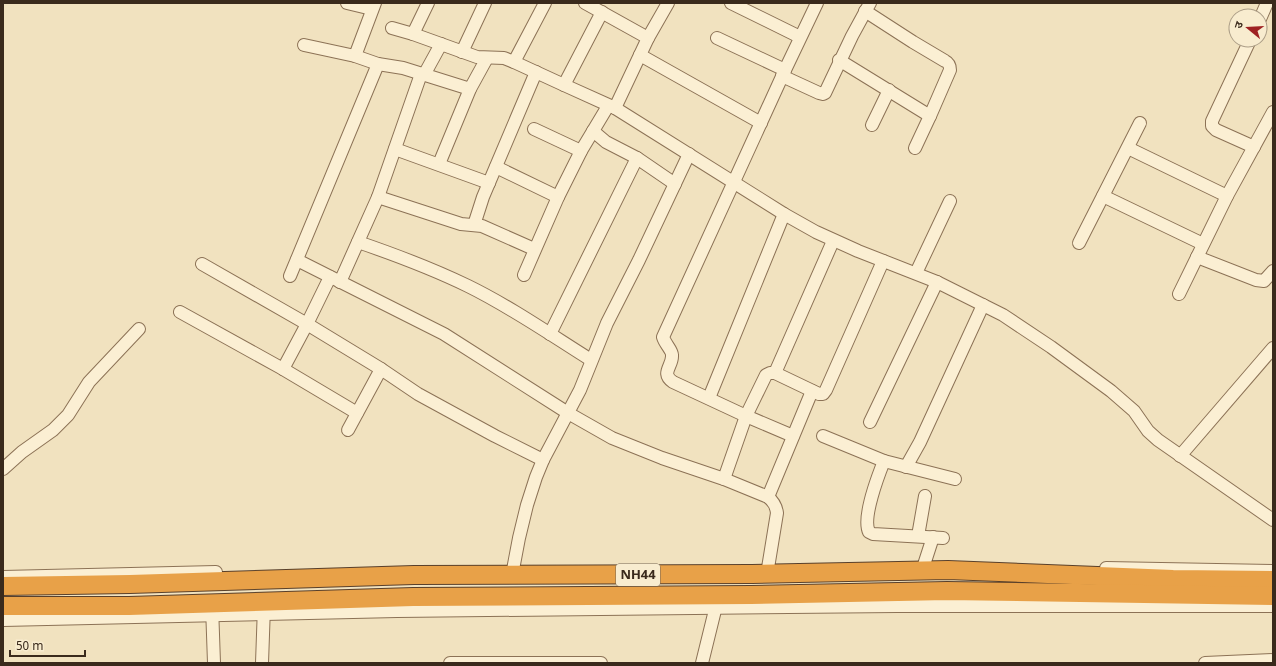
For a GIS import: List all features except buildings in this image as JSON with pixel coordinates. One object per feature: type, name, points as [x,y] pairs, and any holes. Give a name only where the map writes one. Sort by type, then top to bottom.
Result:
[{"type":"highway","name":"NH44","points":[[3,586],[130,584],[513,571],[767,570],[923,567],[948,570],[1173,579],[1273,580]]},
{"type":"highway","name":"NH44","points":[[3,606],[264,607],[413,597],[717,601],[947,591],[1273,596]]},
{"type":"street","points":[[347,3],[373,6],[355,56]]},
{"type":"street","points":[[413,34],[428,3]]},
{"type":"street","points":[[462,52],[485,3]]},
{"type":"street","points":[[514,62],[545,3]]},
{"type":"street","points":[[585,3],[648,38]]},
{"type":"street","points":[[524,275],[534,249],[581,151],[593,131],[612,107],[668,3]]},
{"type":"street","points":[[731,3],[800,37]]},
{"type":"street","points":[[793,436],[673,382],[666,375],[672,355],[664,337],[733,182],[817,3]]},
{"type":"street","points":[[717,38],[823,94],[828,89],[840,60],[868,7],[893,30],[949,63],[950,70],[915,148]]},
{"type":"street","points":[[564,85],[602,12]]},
{"type":"street","points":[[392,28],[476,57],[504,58],[612,107],[784,214],[833,241],[937,282],[1003,315],[1051,347],[1111,391],[1134,411],[1148,431],[1158,440],[1273,520]]},
{"type":"street","points":[[283,369],[308,324],[358,242],[378,197],[422,75],[441,44]]},
{"type":"street","points":[[304,45],[355,56],[378,64],[403,68],[470,89]]},
{"type":"street","points":[[1246,48],[1212,121],[1212,126],[1216,130],[1254,147]]},
{"type":"street","points":[[640,55],[761,123]]},
{"type":"street","points":[[439,164],[470,89],[487,58]]},
{"type":"street","points":[[840,60],[930,116]]},
{"type":"street","points":[[290,276],[378,64]]},
{"type":"street","points":[[474,225],[489,182],[536,72]]},
{"type":"street","points":[[872,125],[889,90]]},
{"type":"street","points":[[1179,294],[1227,196],[1273,112]]},
{"type":"street","points":[[1079,243],[1140,124]]},
{"type":"street","points":[[534,129],[581,151]]},
{"type":"street","points":[[593,131],[606,142],[637,158],[675,184]]},
{"type":"street","points":[[1128,148],[1227,196]]},
{"type":"street","points":[[395,149],[489,182]]},
{"type":"street","points":[[3,577],[513,571],[527,505],[543,460],[580,390],[607,323],[639,260],[689,154]]},
{"type":"street","points":[[550,334],[637,158]]},
{"type":"street","points":[[496,167],[558,197]]},
{"type":"street","points":[[1103,196],[1204,244]]},
{"type":"street","points":[[378,197],[461,224],[482,226],[534,249]]},
{"type":"street","points":[[916,273],[950,201]]},
{"type":"street","points":[[709,398],[784,214]]},
{"type":"street","points":[[775,373],[833,241]]},
{"type":"street","points":[[358,242],[406,259],[470,287],[591,360]]},
{"type":"street","points":[[1197,257],[1256,280],[1264,281],[1273,271]]},
{"type":"street","points":[[297,260],[444,334],[568,413],[612,438],[662,458],[724,479],[768,497],[776,506],[777,513],[767,570]]},
{"type":"street","points":[[724,479],[746,416],[762,380],[766,375],[775,373],[819,394],[823,394],[826,390],[883,261]]},
{"type":"street","points":[[202,264],[308,324],[381,369],[418,394],[543,460]]},
{"type":"street","points":[[870,422],[937,282]]},
{"type":"street","points":[[906,467],[920,442],[983,304]]},
{"type":"street","points":[[180,312],[283,369],[358,413]]},
{"type":"street","points":[[3,469],[22,452],[53,430],[68,415],[89,382],[139,329]]},
{"type":"street","points":[[1180,456],[1273,348]]},
{"type":"street","points":[[348,430],[381,369]]},
{"type":"street","points":[[768,497],[812,391]]},
{"type":"street","points":[[823,436],[884,461],[955,479]]},
{"type":"street","points":[[884,461],[874,484],[867,528],[869,532],[873,534],[938,537],[923,567],[1273,571]]},
{"type":"street","points":[[918,536],[925,496]]},
{"type":"street","points":[[702,663],[717,601],[897,606],[1273,606]]},
{"type":"street","points":[[262,663],[264,607]]},
{"type":"street","points":[[3,620],[212,608],[214,663]]},
{"type":"street","points":[[1205,663],[1260,662],[1273,660]]},
{"type":"street","points":[[450,663],[601,663]]}]
